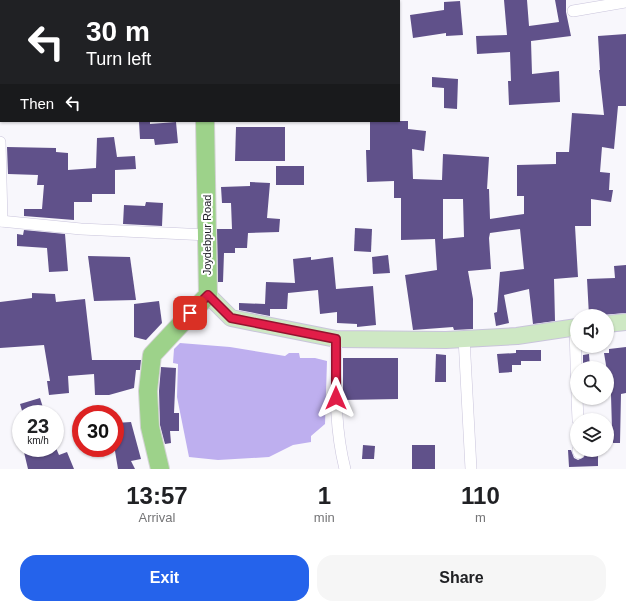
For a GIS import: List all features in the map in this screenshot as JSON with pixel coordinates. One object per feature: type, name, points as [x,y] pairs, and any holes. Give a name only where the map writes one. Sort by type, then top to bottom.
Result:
[{"type":"main road","name":"Joydebpur Road","points":[[205,122],[208,295]]},
{"type":"main road","points":[[160,469],[150,427],[148,391],[152,355],[208,295]]},
{"type":"street","points":[[573,11],[626,2]]},
{"type":"street","points":[[0,142],[1,221],[208,236]]},
{"type":"street","points":[[208,295],[231,318],[336,339],[394,340],[518,336],[570,328]]},
{"type":"street","points":[[614,323],[626,322]]},
{"type":"street","points":[[464,338],[471,469]]},
{"type":"street","points":[[336,339],[336,413],[339,444],[345,469]]},
{"type":"shaded area","points":[[180,343],[230,347],[285,356],[289,353],[299,353],[300,358],[315,358],[327,361],[325,424],[311,436],[311,442],[293,445],[269,457],[218,460],[189,457],[177,397],[178,364],[173,363],[174,349]]},
{"type":"building","points":[[504,0],[527,0],[529,26],[559,22],[555,0],[566,0],[566,12],[571,36],[531,41],[532,74],[559,71],[560,102],[509,105],[508,81],[511,81],[510,52],[477,54],[476,36],[507,35]]},
{"type":"building","points":[[460,1],[463,35],[446,36],[446,33],[413,38],[410,15],[444,10],[444,2]]},
{"type":"building","points":[[626,34],[626,106],[618,106],[614,149],[602,147],[600,172],[610,173],[609,190],[613,190],[611,202],[591,199],[591,226],[575,226],[578,277],[554,279],[555,321],[533,324],[529,289],[504,295],[509,323],[496,326],[494,313],[497,312],[500,272],[524,269],[520,229],[490,233],[491,269],[468,271],[473,299],[473,329],[454,330],[453,327],[413,330],[405,275],[437,270],[435,239],[401,240],[401,198],[394,198],[394,181],[367,182],[366,150],[370,150],[370,122],[408,121],[408,129],[426,131],[424,151],[412,149],[413,179],[442,180],[443,154],[489,157],[487,189],[489,189],[490,219],[524,214],[524,196],[517,196],[517,165],[556,164],[556,152],[569,152],[572,113],[604,115],[598,36]],"holes":[[[443,199],[463,199],[464,237],[443,239]]]},
{"type":"building","points":[[432,77],[458,79],[457,109],[444,108],[444,88],[432,87]]},
{"type":"building","points":[[139,122],[150,122],[150,124],[176,122],[178,143],[155,145],[154,139],[140,139]]},
{"type":"building","points":[[236,127],[285,127],[285,161],[235,161]]},
{"type":"building","points":[[114,137],[117,157],[135,156],[136,169],[115,170],[115,194],[92,194],[92,202],[74,202],[74,220],[24,216],[24,209],[42,209],[44,185],[37,185],[38,175],[8,174],[7,147],[56,148],[56,152],[68,153],[68,170],[96,168],[97,138]]},
{"type":"building","points":[[276,166],[304,166],[304,185],[276,185]]},
{"type":"building","points":[[250,182],[270,183],[267,218],[280,219],[279,232],[248,233],[247,248],[235,248],[235,253],[224,253],[223,282],[218,282],[217,229],[232,229],[231,203],[222,203],[221,187],[250,186]]},
{"type":"building","points":[[146,202],[163,203],[162,226],[123,224],[124,205],[145,206]]},
{"type":"building","points":[[355,228],[372,229],[371,252],[354,251]]},
{"type":"building","points":[[24,230],[65,234],[68,271],[49,272],[47,248],[17,246],[17,234],[23,235]]},
{"type":"building","points":[[388,255],[390,273],[373,274],[372,257]]},
{"type":"building","points":[[88,256],[130,257],[136,300],[94,301]]},
{"type":"building","points":[[311,257],[311,260],[333,257],[336,289],[373,286],[376,325],[357,327],[357,324],[337,323],[337,312],[320,314],[318,290],[288,293],[287,309],[270,309],[270,316],[239,310],[239,303],[265,304],[266,282],[295,283],[293,259]]},
{"type":"building","points":[[626,265],[626,313],[614,314],[614,309],[589,309],[587,279],[615,278],[614,266]]},
{"type":"building","points":[[32,293],[55,294],[56,302],[85,299],[92,360],[141,360],[140,370],[136,370],[134,388],[109,395],[95,395],[94,374],[68,376],[69,393],[49,395],[47,381],[50,381],[44,345],[0,348],[0,302],[32,298]]},
{"type":"building","points":[[159,301],[162,323],[146,340],[134,337],[134,304]]},
{"type":"building","points":[[626,347],[626,393],[621,394],[620,443],[614,443],[614,413],[612,413],[611,405],[614,405],[614,361],[605,361],[604,353],[614,353],[614,348]]},
{"type":"building","points":[[516,350],[541,350],[541,361],[521,361],[521,365],[512,365],[512,372],[499,373],[497,354],[516,353]]},
{"type":"building","points":[[436,354],[446,355],[446,382],[435,382]]},
{"type":"building","points":[[589,354],[590,361],[583,361],[583,355]]},
{"type":"building","points":[[343,358],[398,358],[398,399],[343,400]]},
{"type":"building","points":[[161,367],[176,368],[174,413],[179,413],[179,431],[170,431],[171,443],[165,444],[160,425],[159,391]]},
{"type":"building","points":[[40,398],[42,405],[20,405]]},
{"type":"building","points":[[124,422],[131,422],[141,459],[131,461],[135,469],[118,469],[116,457],[124,457]]},
{"type":"building","points":[[363,445],[375,446],[374,459],[362,459]]},
{"type":"building","points":[[412,445],[435,445],[435,469],[412,469]]},
{"type":"building","points":[[568,450],[570,450],[570,457],[574,457],[578,460],[584,457],[598,457],[598,466],[569,467]]},
{"type":"building","points":[[67,452],[74,469],[28,469],[25,457],[64,457],[64,453]]},
{"type":"route","points":[[190,313],[208,295],[231,318],[336,339],[336,398]]}]
